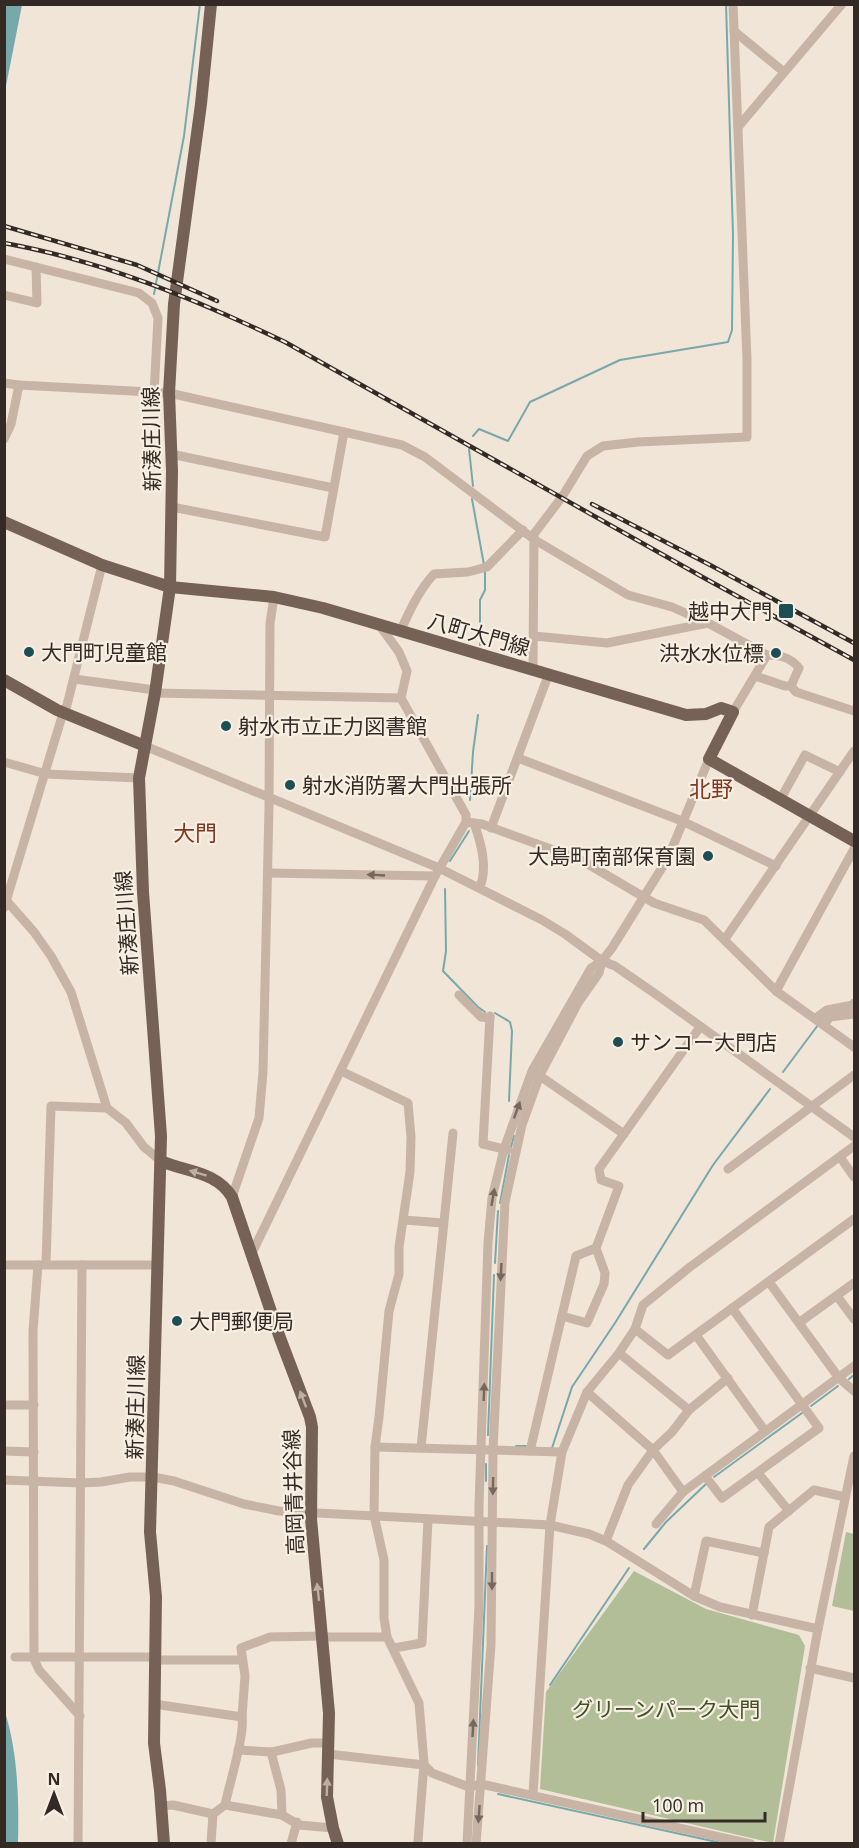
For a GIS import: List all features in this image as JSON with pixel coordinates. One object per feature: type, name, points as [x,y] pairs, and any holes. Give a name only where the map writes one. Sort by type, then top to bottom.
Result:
[{"type":"main road","name":"新湊庄川線","points":[[164,1844],[154,1743],[156,1597],[150,1532],[161,1161],[160,1119],[143,892],[139,778],[155,692],[170,586],[172,507],[169,393],[174,304],[201,104],[211,4]]},
{"type":"main road","name":"八町大門線","points":[[4,522],[102,565],[170,586],[274,597],[323,608],[686,715],[706,714],[721,708],[733,712]]},
{"type":"main road","points":[[4,680],[63,713],[145,746]]},
{"type":"main road","points":[[733,712],[709,759],[855,841]]},
{"type":"main road","name":"高岡青井谷線","points":[[161,1161],[212,1177],[225,1186],[232,1197],[312,1427],[310,1513],[330,1713],[327,1797],[338,1844]]},
{"type":"street","points":[[533,670],[534,534],[562,497],[587,456],[603,446],[638,442],[747,437],[747,360],[733,4]]},
{"type":"street","points":[[738,128],[842,4]]},
{"type":"street","points":[[734,31],[784,72]]},
{"type":"street","points":[[4,259],[139,293],[152,303],[158,318],[154,393]]},
{"type":"street","points":[[4,295],[37,303],[36,267]]},
{"type":"street","points":[[4,383],[169,393],[402,445],[414,450],[535,540],[628,595],[672,607],[708,623],[766,655],[777,655],[793,660],[799,668],[791,686]]},
{"type":"street","points":[[4,439],[11,424],[19,385]]},
{"type":"street","points":[[172,507],[325,537],[344,432]]},
{"type":"street","points":[[171,454],[333,488]]},
{"type":"street","points":[[400,632],[415,601],[434,574],[468,572],[487,567],[522,530]]},
{"type":"street","points":[[102,565],[74,679],[5,903],[34,932],[51,956],[71,992],[107,1108],[126,1123],[144,1147],[161,1161]]},
{"type":"street","points":[[232,1197],[260,1118],[268,873],[270,622],[274,597]]},
{"type":"street","points":[[534,636],[607,643],[708,623]]},
{"type":"street","points":[[380,626],[399,652],[407,671],[401,698],[482,844],[483,880],[480,888]]},
{"type":"street","points":[[733,712],[766,655]]},
{"type":"street","points":[[491,828],[548,676]]},
{"type":"street","points":[[755,676],[791,686]]},
{"type":"street","points":[[74,679],[155,692],[401,698]]},
{"type":"street","points":[[791,686],[796,692],[855,711]]},
{"type":"street","points":[[145,746],[437,872],[480,888],[565,934],[602,961],[615,966],[649,989],[855,1137]]},
{"type":"street","points":[[725,939],[855,751]]},
{"type":"street","points":[[780,800],[805,755],[840,772]]},
{"type":"street","points":[[518,758],[682,821],[776,866]]},
{"type":"street","points":[[467,1844],[479,1606],[479,1522],[488,1243],[492,1198],[504,1149],[536,1073],[599,973],[602,961],[668,858],[709,759]]},
{"type":"street","points":[[4,762],[46,774],[139,778]]},
{"type":"street","points":[[470,823],[491,828],[581,860],[654,903],[704,920],[776,991],[855,1047]]},
{"type":"street","points":[[252,1253],[437,872],[470,823]]},
{"type":"street","points":[[776,991],[855,849]]},
{"type":"street","points":[[268,873],[437,872]]},
{"type":"street","points":[[459,995],[481,1017],[490,1017],[483,1144],[515,1152]]},
{"type":"street","points":[[820,1021],[827,1010],[855,1003]]},
{"type":"street","points":[[820,1021],[830,1017],[855,1014]]},
{"type":"street","points":[[562,1316],[586,1323],[604,1284],[605,1273],[596,1248],[619,1186],[600,1180],[599,1169],[700,1027]]},
{"type":"street","points":[[341,1071],[408,1103],[411,1137],[410,1172],[399,1247],[399,1274],[389,1311],[375,1447],[374,1515],[384,1560],[384,1618],[387,1637],[419,1703],[424,1765],[418,1841]]},
{"type":"street","points":[[536,1073],[624,1134]]},
{"type":"street","points":[[477,1844],[491,1645],[493,1450],[505,1202],[515,1152],[536,1073]]},
{"type":"street","points":[[728,1169],[855,1075]]},
{"type":"street","points":[[80,1716],[39,1670],[34,1657],[33,1331],[42,1265],[51,1106],[107,1108]]},
{"type":"street","points":[[421,1448],[453,1133]]},
{"type":"street","points":[[533,1794],[550,1525],[562,1452],[587,1392],[619,1353],[635,1329],[643,1305],[690,1267],[855,1146]]},
{"type":"street","points":[[840,1157],[855,1177]]},
{"type":"street","points":[[635,1329],[668,1355],[855,1219]]},
{"type":"street","points":[[404,1220],[443,1223]]},
{"type":"street","points":[[530,1451],[576,1256],[596,1248]]},
{"type":"street","points":[[4,1264],[157,1265]]},
{"type":"street","points":[[78,1844],[82,1265]]},
{"type":"street","points":[[769,1282],[839,1378],[855,1391]]},
{"type":"street","points":[[800,1322],[855,1283]]},
{"type":"street","points":[[837,1296],[855,1319]]},
{"type":"street","points":[[705,1476],[722,1498],[819,1428],[732,1308]]},
{"type":"street","points":[[696,1335],[765,1431]]},
{"type":"street","points":[[619,1353],[689,1410]]},
{"type":"street","points":[[656,1524],[683,1492],[855,1366]]},
{"type":"street","points":[[606,1541],[628,1485],[653,1450],[672,1432],[689,1410],[728,1378]]},
{"type":"street","points":[[587,1392],[653,1450],[683,1492]]},
{"type":"street","points":[[4,1405],[34,1405]]},
{"type":"street","points":[[375,1447],[562,1452]]},
{"type":"street","points":[[4,1451],[34,1452]]},
{"type":"street","points":[[779,1844],[810,1668],[855,1456]]},
{"type":"street","points":[[758,1473],[789,1511]]},
{"type":"street","points":[[4,1480],[81,1483],[130,1477],[153,1477],[174,1480],[244,1504],[279,1511],[550,1525],[589,1534],[606,1541],[694,1596],[720,1607],[818,1629]]},
{"type":"street","points":[[752,1616],[769,1527],[814,1490],[845,1497]]},
{"type":"street","points":[[394,1648],[422,1643],[428,1520]]},
{"type":"street","points":[[694,1596],[706,1541],[764,1553]]},
{"type":"street","points":[[211,1844],[213,1814],[225,1805],[243,1724],[245,1668],[241,1648],[270,1637],[387,1637]]},
{"type":"street","points":[[15,1657],[242,1660]]},
{"type":"street","points":[[810,1668],[855,1678]]},
{"type":"street","points":[[154,1704],[242,1717]]},
{"type":"street","points":[[238,1750],[271,1752],[312,1743],[424,1765],[432,1773],[470,1787],[481,1784],[533,1794],[751,1844]]},
{"type":"street","points":[[271,1752],[281,1790],[282,1815]]},
{"type":"street","points":[[162,1806],[173,1805],[213,1814]]},
{"type":"street","points":[[225,1805],[282,1815],[312,1827],[333,1828]]},
{"type":"street","points":[[291,1844],[297,1822]]},
{"type":"green space","points":[[846,1532],[854,1534],[854,1611],[832,1606]]},
{"type":"green space","name":"グリーンパーク大門","points":[[634,1571],[706,1609],[799,1635],[805,1646],[773,1843],[540,1789],[546,1692]]},
{"type":"water","points":[[4,5],[22,5],[5,91]]},
{"type":"water","points":[[5,1712],[13,1744],[17,1777],[18,1843],[5,1843]]},
{"type":"waterway","points":[[154,294],[184,136],[200,4]]},
{"type":"waterway","points":[[473,436],[479,429],[508,441],[530,402],[620,360],[728,342],[732,330],[733,235],[726,4]]},
{"type":"waterway","points":[[469,449],[473,486]]},
{"type":"waterway","points":[[472,499],[484,565]]},
{"type":"waterway","points":[[480,645],[480,600],[485,590],[485,571]]},
{"type":"waterway","points":[[470,800],[478,715]]},
{"type":"waterway","points":[[450,861],[469,831]]},
{"type":"waterway","points":[[445,889],[446,951],[443,971],[485,1012]]},
{"type":"waterway","points":[[495,1013],[510,1022],[512,1031],[509,1101]]},
{"type":"waterway","points":[[783,1072],[818,1025]]},
{"type":"waterway","points":[[552,1448],[572,1387],[615,1323],[713,1165],[770,1089]]},
{"type":"waterway","points":[[511,1147],[514,1136]]},
{"type":"waterway","points":[[500,1203],[509,1155]]},
{"type":"waterway","points":[[495,1263],[498,1211]]},
{"type":"waterway","points":[[488,1435],[494,1275]]},
{"type":"waterway","points":[[849,1379],[854,1375]]},
{"type":"waterway","points":[[811,1406],[838,1386]]},
{"type":"waterway","points":[[714,1477],[802,1413]]},
{"type":"waterway","points":[[516,1446],[526,1446]]},
{"type":"waterway","points":[[486,1464],[486,1481]]},
{"type":"waterway","points":[[644,1549],[666,1522],[706,1484]]},
{"type":"waterway","points":[[478,1765],[487,1546]]},
{"type":"waterway","points":[[550,1685],[629,1568]]},
{"type":"waterway","points":[[498,1794],[726,1844]]},
{"type":"railway","points":[[4,226],[137,265],[217,301]]},
{"type":"railway","points":[[4,243],[77,260],[148,283],[285,342],[854,660]]},
{"type":"railway","points":[[592,504],[854,643]]},
{"type":"place","name":"越中大門","points":[[786,611]]},
{"type":"place","name":"大門町児童館","points":[[29,652]]},
{"type":"place","name":"洪水水位標","points":[[776,653]]},
{"type":"place","name":"射水市立正力図書館","points":[[226,726]]},
{"type":"place","name":"射水消防署大門出張所","points":[[290,785]]},
{"type":"place","name":"大島町南部保育園","points":[[708,856]]},
{"type":"place","name":"サンコー大門店","points":[[618,1042]]},
{"type":"place","name":"大門郵便局","points":[[177,1321]]},
{"type":"district","name":"北野","points":[[711,788]]},
{"type":"district","name":"大門","points":[[195,832]]}]
